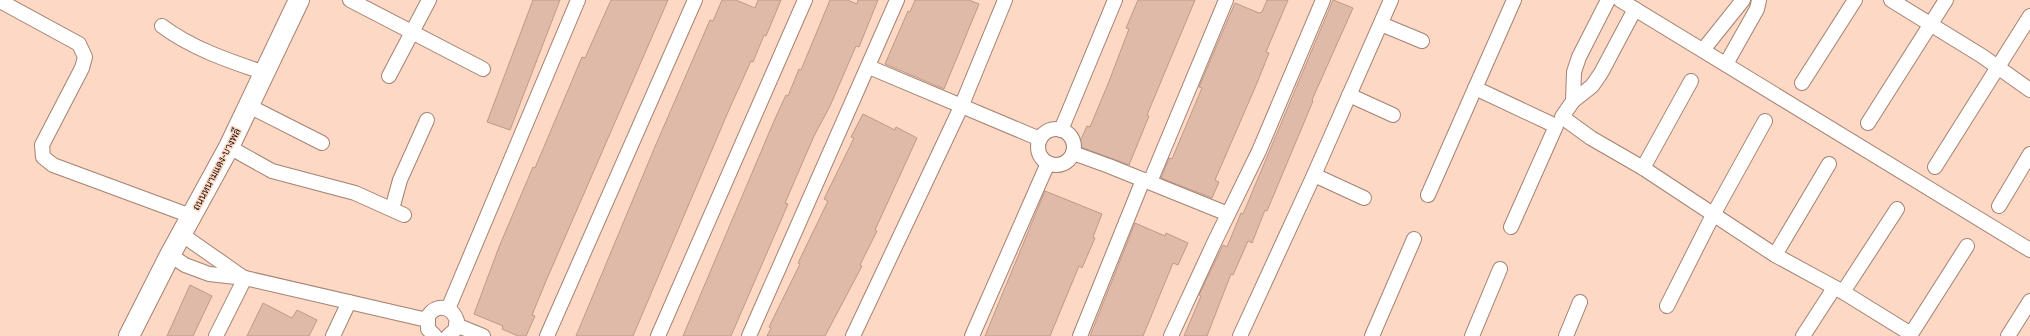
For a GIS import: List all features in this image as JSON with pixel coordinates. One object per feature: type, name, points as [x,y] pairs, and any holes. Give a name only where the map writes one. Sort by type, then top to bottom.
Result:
[{"type":"main road","name":"ถนนหนามแดง-บางพลี","points":[[129,336],[170,254],[229,147],[299,0]]},
{"type":"street","points":[[350,0],[483,69]]},
{"type":"street","points":[[389,76],[429,0]]},
{"type":"street","points":[[448,309],[578,0]]},
{"type":"street","points":[[547,336],[695,0]]},
{"type":"street","points":[[658,336],[805,0]]},
{"type":"street","points":[[749,336],[869,68],[897,0]]},
{"type":"street","points":[[853,336],[961,107],[1005,0]]},
{"type":"street","points":[[1061,130],[1115,0]]},
{"type":"street","points":[[1080,336],[1226,0]]},
{"type":"street","points":[[1171,336],[1259,151],[1323,0]]},
{"type":"street","points":[[1240,336],[1314,175],[1391,0]]},
{"type":"street","points":[[1428,195],[1514,0]]},
{"type":"street","points":[[1573,101],[1574,72],[1579,57],[1608,0]]},
{"type":"street","points":[[1620,0],[2030,250]]},
{"type":"street","points":[[1703,50],[1744,0]]},
{"type":"street","points":[[1726,64],[1757,9],[1759,0]]},
{"type":"street","points":[[1802,83],[1855,0]]},
{"type":"street","points":[[1891,0],[1997,66],[2030,90]]},
{"type":"street","points":[[1868,123],[1946,0]]},
{"type":"street","points":[[0,1],[79,44],[85,57],[82,68],[42,145],[43,157],[53,165],[191,216]]},
{"type":"street","points":[[1511,227],[1559,121],[1573,101],[1592,86],[1601,73],[1635,9]]},
{"type":"street","points":[[1935,167],[1997,66],[2030,16]]},
{"type":"street","points":[[1381,24],[1422,41]]},
{"type":"street","points":[[162,26],[177,37],[192,45],[264,73]]},
{"type":"street","points":[[869,68],[1040,139]]},
{"type":"street","points":[[1642,168],[1691,81]]},
{"type":"street","points":[[1475,88],[1559,121],[1591,138],[1642,168],[1775,255],[1838,290],[1907,334],[1967,246]]},
{"type":"street","points":[[1349,95],[1393,115]]},
{"type":"street","points":[[249,106],[322,143]]},
{"type":"street","points":[[229,147],[272,171],[355,193],[398,212],[400,180],[427,120]]},
{"type":"street","points":[[1667,306],[1713,215],[1765,121]]},
{"type":"street","points":[[1048,130],[1061,130],[1070,135],[1072,139],[1073,153],[1069,160],[1060,165],[1048,163],[1040,156],[1038,151],[1040,139],[1048,130]]},
{"type":"street","points":[[1073,153],[1228,214]]},
{"type":"street","points":[[1999,206],[2030,154]]},
{"type":"street","points":[[972,336],[1048,163]]},
{"type":"street","points":[[1775,255],[1829,164]]},
{"type":"street","points":[[1314,175],[1364,198]]},
{"type":"street","points":[[1803,336],[1897,209]]},
{"type":"street","points":[[181,234],[245,278]]},
{"type":"street","points":[[1372,336],[1414,239]]},
{"type":"street","points":[[170,254],[185,265],[209,274],[245,278],[427,320]]},
{"type":"street","points":[[1472,336],[1500,268]]},
{"type":"street","points":[[216,336],[245,278]]},
{"type":"street","points":[[2008,336],[2030,301]]},
{"type":"street","points":[[333,336],[349,302]]},
{"type":"street","points":[[1566,336],[1580,302]]},
{"type":"street","points":[[435,336],[428,329],[427,320],[428,316],[434,309],[438,308],[448,309],[454,314],[452,331],[483,336]]},
{"type":"building","points":[[533,0],[560,0],[510,130],[487,122]]},
{"type":"building","points":[[611,0],[668,0],[546,281],[532,315],[535,316],[526,336],[518,336],[502,329],[503,326],[474,314],[499,247],[533,167],[535,168],[582,57],[585,58]]},
{"type":"building","points":[[722,0],[736,0],[755,8],[758,0],[781,0],[766,36],[764,35],[753,62],[751,61],[728,112],[633,336],[576,336],[710,20],[713,21]]},
{"type":"building","points":[[830,0],[847,0],[857,4],[858,0],[878,0],[859,47],[856,46],[830,106],[814,136],[785,203],[788,204],[731,336],[683,336],[774,121],[786,95],[788,96],[799,69],[801,70]]},
{"type":"building","points":[[915,0],[969,0],[979,4],[944,89],[885,64],[908,11],[910,12]]},
{"type":"building","points":[[1138,0],[1195,0],[1147,115],[1149,116],[1129,165],[1078,146],[1087,126],[1090,127],[1108,84],[1129,29],[1126,28]]},
{"type":"building","points":[[1267,0],[1288,0],[1266,52],[1269,53],[1257,83],[1215,180],[1219,182],[1212,198],[1161,178],[1169,158],[1172,159],[1202,88],[1199,87],[1235,3],[1259,13],[1262,12]]},
{"type":"building","points":[[1333,0],[1353,8],[1312,100],[1313,101],[1267,211],[1265,210],[1252,243],[1248,241],[1233,275],[1231,274],[1207,336],[1184,336],[1201,296],[1199,295],[1223,245],[1227,247],[1241,213],[1243,214]]},
{"type":"building","points":[[863,114],[895,130],[896,127],[917,138],[875,230],[877,231],[860,265],[862,266],[825,336],[767,336],[771,328],[769,327],[800,264],[798,263],[828,201],[824,199],[854,138],[851,137]]},
{"type":"building","points":[[1045,191],[1102,214],[1093,237],[1095,238],[1082,268],[1079,266],[1050,336],[985,336]]},
{"type":"building","points":[[1135,223],[1165,236],[1166,233],[1188,243],[1178,265],[1173,263],[1143,336],[1090,336]]},
{"type":"building","points":[[190,285],[212,296],[193,336],[167,336]]},
{"type":"building","points":[[263,303],[292,318],[297,310],[317,320],[309,336],[247,336]]}]
